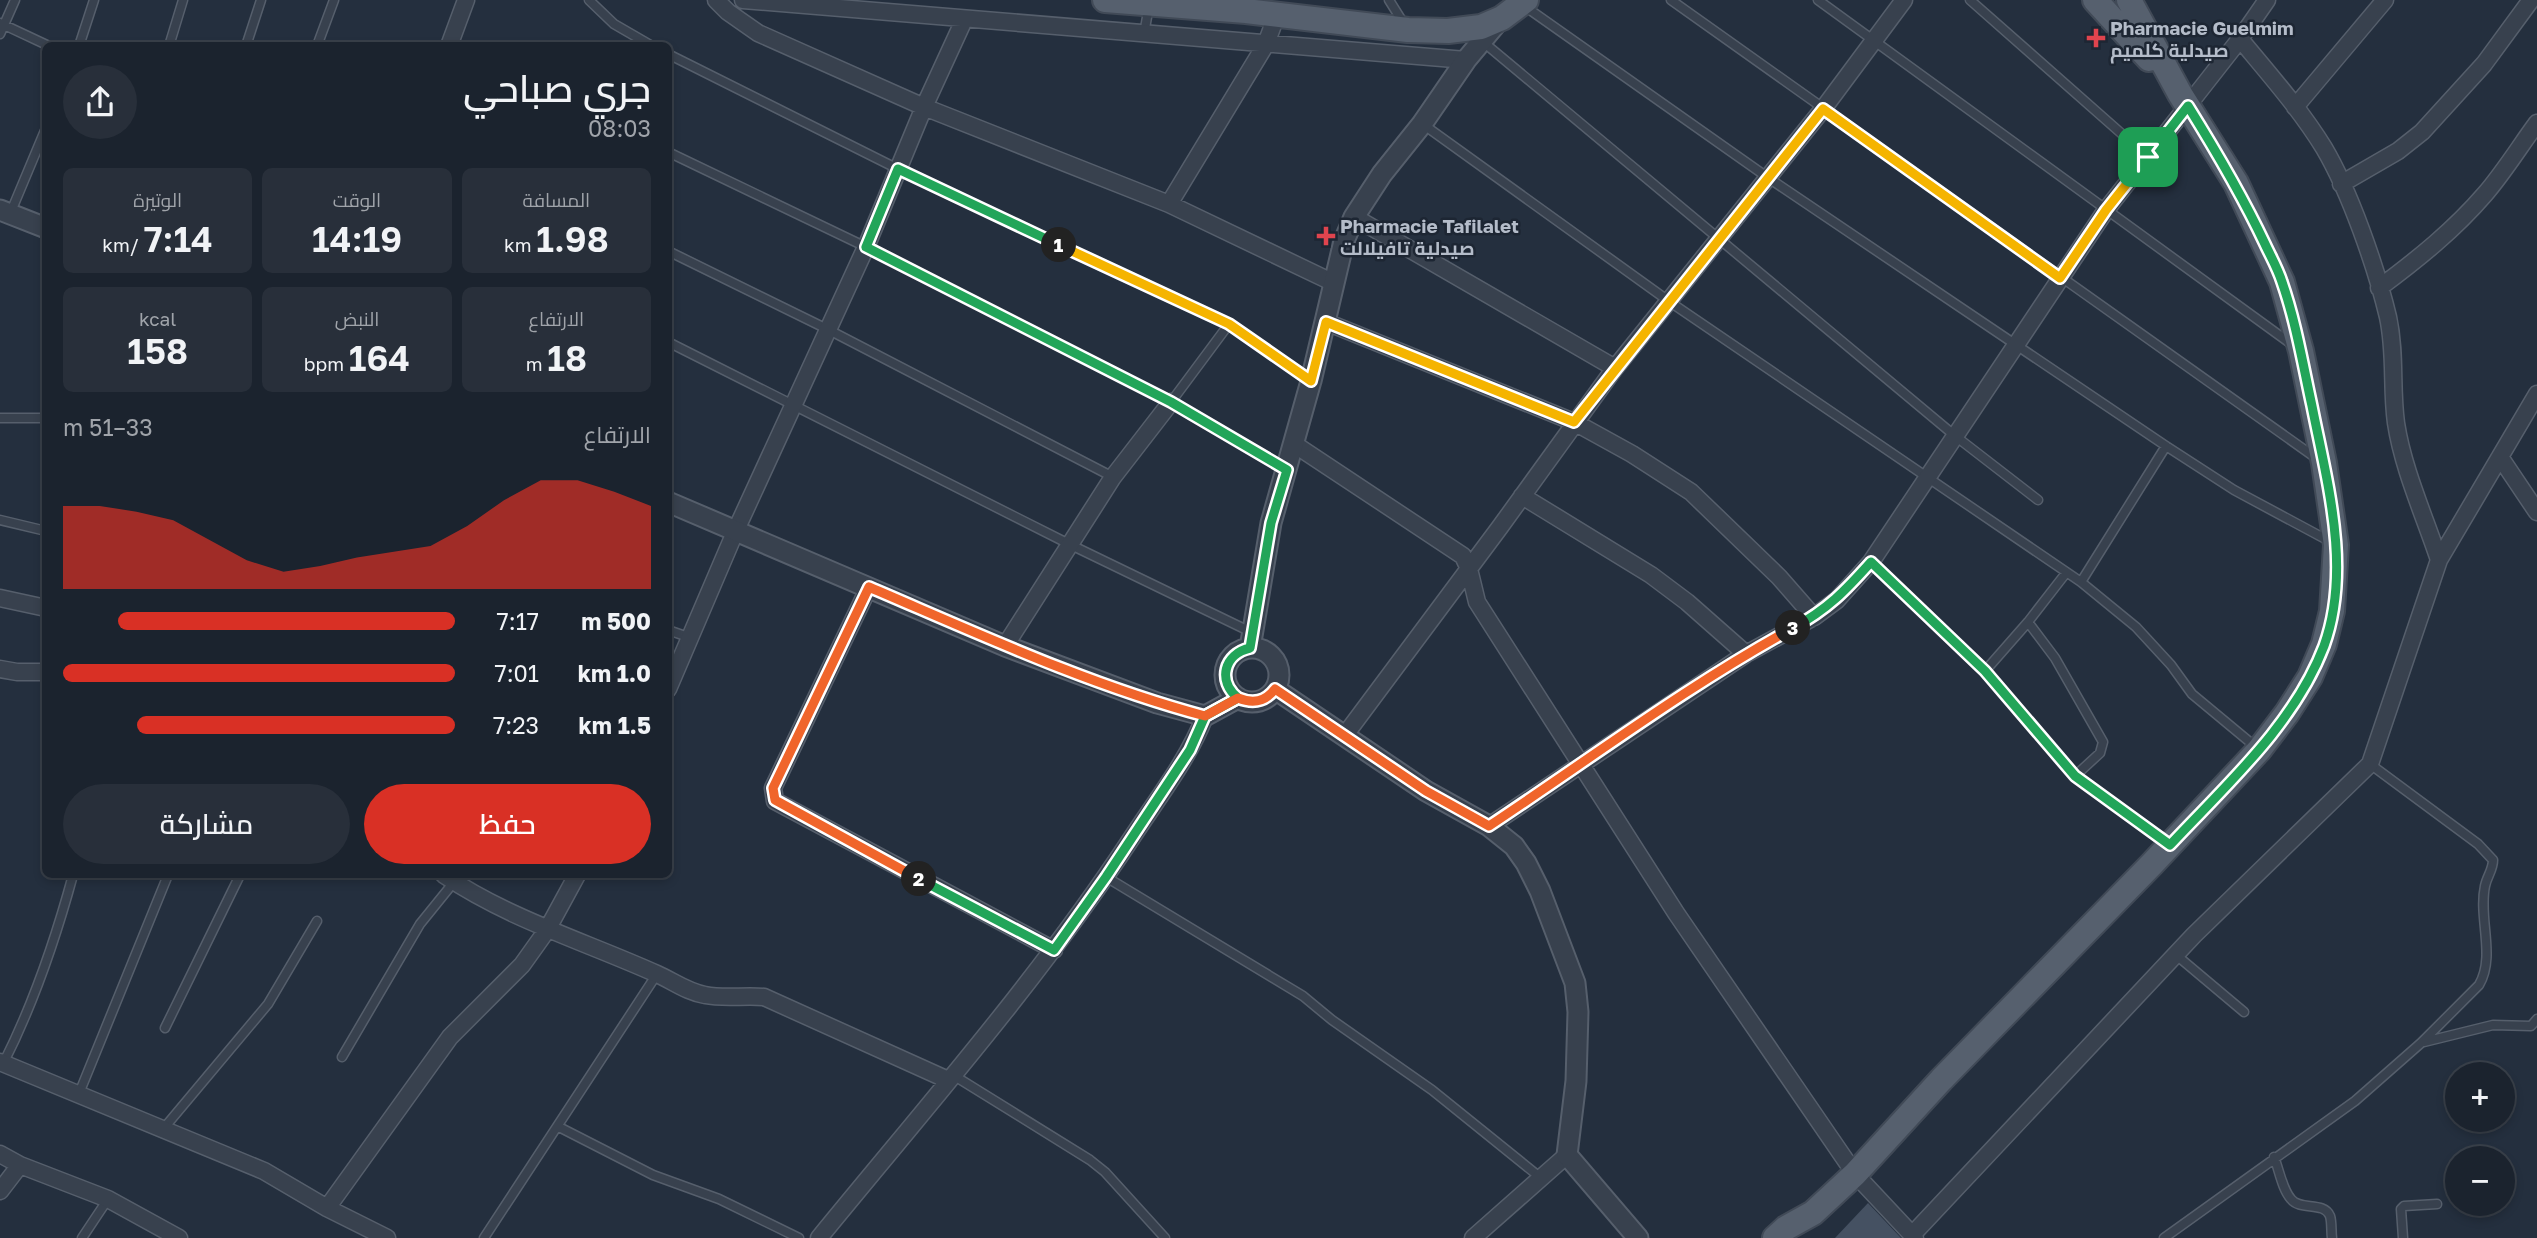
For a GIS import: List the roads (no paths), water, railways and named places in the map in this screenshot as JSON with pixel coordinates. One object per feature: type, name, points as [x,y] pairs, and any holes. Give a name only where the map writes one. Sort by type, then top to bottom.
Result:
[{"type":"main road","points":[[1105,0],[1150,4],[1244,5],[1277,14],[1408,30],[1454,31],[1481,27],[1516,7]]},
{"type":"main road","points":[[2095,0],[2184,100]]},
{"type":"main road","points":[[1775,1238],[1786,1228],[1813,1213],[1855,1174],[1941,1080],[2259,750],[2310,677],[2324,644],[2332,611],[2336,545],[2301,351],[2282,282],[2236,183],[2184,100],[2131,2]]},
{"type":"main road","points":[[1800,1238],[1813,1213]]},
{"type":"street","points":[[451,42],[466,0]]},
{"type":"street","points":[[716,0],[758,33],[924,107],[1170,204],[1335,283]]},
{"type":"street","points":[[743,0],[1466,60]]},
{"type":"street","points":[[1345,735],[1615,368],[1823,109],[1904,0]]},
{"type":"street","points":[[1489,826],[1746,654],[1814,617],[1837,600],[1871,562],[2015,344],[2106,210],[2148,157],[2184,100],[2240,39],[2267,0]]},
{"type":"street","points":[[2295,107],[2385,0]]},
{"type":"street","points":[[2342,184],[2398,151],[2421,132],[2484,64],[2531,0]]},
{"type":"street","points":[[1251,640],[1275,661],[1279,680],[1270,696],[1254,702],[1238,698],[1227,685],[1225,669],[1234,654],[1251,640],[1269,534],[1311,381],[1344,241],[1354,217],[1382,174],[1423,124],[1466,60],[1516,7]]},
{"type":"street","points":[[1170,204],[1266,44],[1277,14]]},
{"type":"street","points":[[672,680],[736,530],[866,247],[924,107],[964,20]]},
{"type":"street","points":[[2240,39],[2325,149],[2342,184],[2379,288],[2394,348],[2396,422],[2405,460],[2439,560]]},
{"type":"street","points":[[2379,288],[2428,251],[2458,223],[2487,191],[2537,122]]},
{"type":"street","points":[[5,212],[42,226]]},
{"type":"street","points":[[1354,217],[1615,368]]},
{"type":"street","points":[[1326,322],[1574,422],[1632,454],[1691,492],[1779,577],[1814,617]]},
{"type":"street","points":[[1294,444],[1462,556],[1469,569],[1477,602],[1675,913],[1855,1174],[1914,1236],[2175,954],[2370,764],[2439,560],[2537,394]]},
{"type":"street","points":[[1005,646],[1113,477],[1171,402]]},
{"type":"street","points":[[2500,457],[2537,512]]},
{"type":"street","points":[[1522,496],[1651,575],[1687,602],[1746,654]]},
{"type":"street","points":[[672,504],[1005,646],[1157,703],[1205,716]]},
{"type":"street","points":[[869,587],[773,788],[775,800],[1054,950]]},
{"type":"street","points":[[0,597],[42,607]]},
{"type":"street","points":[[0,669],[42,672]]},
{"type":"street","points":[[1275,689],[1426,791],[1489,826],[1514,846],[1540,891],[1575,983],[1578,1012],[1576,1081],[1567,1155],[1473,1238]]},
{"type":"street","points":[[819,1238],[1054,950],[1190,750],[1205,716],[1238,698]]},
{"type":"street","points":[[449,878],[547,930],[657,974],[691,992],[764,997],[950,1078]]},
{"type":"street","points":[[327,1208],[437,1053],[522,965],[547,930],[575,878]]},
{"type":"street","points":[[2,1063],[264,1171],[327,1208],[387,1238]]},
{"type":"street","points":[[0,1154],[20,1165],[108,1199],[179,1238]]},
{"type":"street","points":[[1567,1155],[1638,1238]]},
{"type":"street","points":[[0,1191],[20,1165]]},
{"type":"lane","points":[[0,34],[2,24],[15,0]]},
{"type":"lane","points":[[80,42],[94,0]]},
{"type":"lane","points":[[170,42],[183,0]]},
{"type":"lane","points":[[247,42],[261,0]]},
{"type":"lane","points":[[318,42],[334,0]]},
{"type":"lane","points":[[589,0],[614,24],[645,42]]},
{"type":"lane","points":[[1389,0],[1408,30]]},
{"type":"lane","points":[[1671,0],[2323,463]]},
{"type":"lane","points":[[1818,0],[2301,351]]},
{"type":"lane","points":[[1969,0],[2148,157]]},
{"type":"lane","points":[[1144,34],[1150,4]]},
{"type":"lane","points":[[1516,7],[2166,446],[2234,489],[2336,545]]},
{"type":"lane","points":[[2,24],[42,43]]},
{"type":"lane","points":[[1482,41],[1954,435],[2038,500]]},
{"type":"lane","points":[[672,56],[898,169],[1229,324],[1311,381]]},
{"type":"lane","points":[[1423,124],[1670,302],[2081,582],[2136,627],[2171,665],[2192,694],[2259,750]]},
{"type":"lane","points":[[5,212],[42,136]]},
{"type":"lane","points":[[672,154],[866,247],[1171,402],[1287,470]]},
{"type":"lane","points":[[672,253],[827,329],[1113,477]]},
{"type":"lane","points":[[1171,402],[1229,324]]},
{"type":"lane","points":[[672,344],[1069,544],[1251,640]]},
{"type":"lane","points":[[0,418],[42,418]]},
{"type":"lane","points":[[2081,582],[2166,446]]},
{"type":"lane","points":[[0,520],[42,530]]},
{"type":"lane","points":[[1871,562],[1985,671],[2075,776],[2170,845]]},
{"type":"lane","points":[[1985,671],[2066,573]]},
{"type":"lane","points":[[2028,622],[2056,658],[2104,742],[2100,753],[2075,776]]},
{"type":"lane","points":[[672,631],[691,638]]},
{"type":"lane","points":[[2164,1238],[2337,1114],[2421,1043],[2479,985],[2483,977],[2486,962],[2485,887],[2493,860],[2478,844],[2370,764]]},
{"type":"lane","points":[[1106,877],[1303,996],[1332,1020],[1432,1090],[1541,1178]]},
{"type":"lane","points":[[2,1063],[26,1018],[55,942],[73,878]]},
{"type":"lane","points":[[78,1096],[167,878]]},
{"type":"lane","points":[[165,1028],[239,878]]},
{"type":"lane","points":[[342,1057],[449,878]]},
{"type":"lane","points":[[164,1128],[268,1004],[317,921]]},
{"type":"lane","points":[[2175,954],[2244,1012]]},
{"type":"lane","points":[[484,1238],[657,974]]},
{"type":"lane","points":[[2421,1043],[2493,1025],[2530,1026],[2537,1019]]},
{"type":"lane","points":[[950,1078],[1090,1160],[1105,1172],[1165,1238]]},
{"type":"lane","points":[[559,1127],[653,1175],[719,1199],[799,1238]]},
{"type":"lane","points":[[2274,1157],[2291,1199],[2299,1205],[2322,1208],[2328,1212],[2332,1238]]},
{"type":"lane","points":[[82,1238],[108,1199]]},
{"type":"lane","points":[[2403,1238],[2401,1209],[2404,1206],[2437,1204]]},
{"type":"place","name":"Pharmacie Guelmim صيدلية كلميم","points":[[2096,38]]},
{"type":"place","name":"Pharmacie Tafilalet صيدلية تافيلالت","points":[[1326,236]]}]
